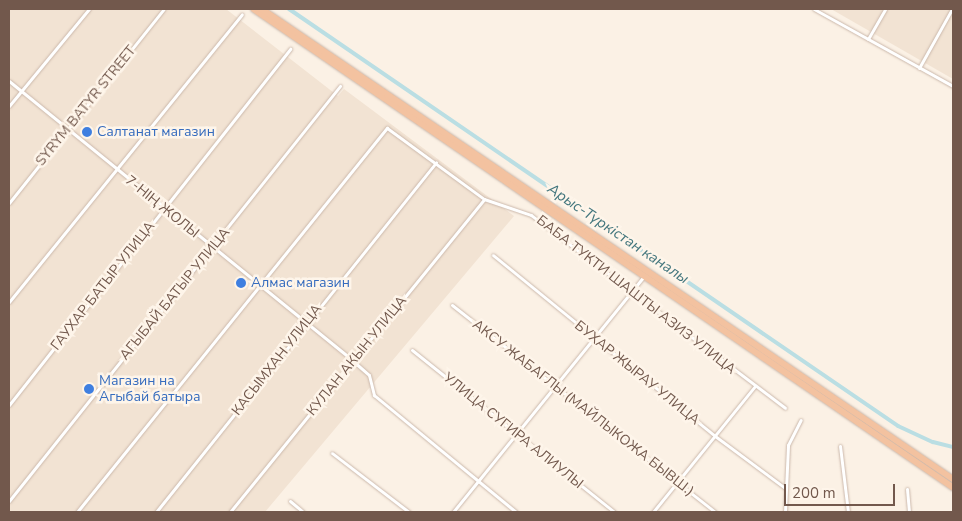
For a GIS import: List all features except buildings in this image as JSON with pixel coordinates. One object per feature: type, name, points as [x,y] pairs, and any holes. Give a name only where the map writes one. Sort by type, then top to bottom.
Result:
[{"type":"highway","points":[[254,9],[644,276],[952,482]]},
{"type":"highway","points":[[262,9],[952,482]]},
{"type":"street","points":[[9,106],[89,9]]},
{"type":"street","name":"SYRYM BATYR STREET","points":[[9,203],[164,9]]},
{"type":"street","points":[[816,9],[953,86]]},
{"type":"street","points":[[868,39],[885,9]]},
{"type":"street","points":[[919,68],[952,9]]},
{"type":"street","points":[[9,302],[242,14]]},
{"type":"street","name":"ГАУХАР БАТЫР УЛИЦА","points":[[9,405],[290,49]]},
{"type":"street","name":"7-НІҢ ЖОЛЫ","points":[[9,82],[353,361],[369,375],[374,395],[479,482]]},
{"type":"street","name":"АГЫБАЙ БАТЫР УЛИЦА","points":[[9,501],[340,86]]},
{"type":"street","name":"БАБА ТУКТИ ШАШТЫ АЗИЗ УЛИЦА","points":[[259,286],[382,129],[394,129],[484,199],[531,215],[785,408]]},
{"type":"street","name":"КАСЫМХАН УЛИЦА","points":[[156,512],[436,162]]},
{"type":"street","name":"КУЛАН АКЫН УЛИЦА","points":[[230,512],[484,199]]},
{"type":"street","name":"БУХАР ЖЫРАУ УЛИЦА","points":[[493,255],[714,436],[785,488]]},
{"type":"street","points":[[453,512],[557,386],[644,276]]},
{"type":"street","points":[[77,512],[259,286]]},
{"type":"street","name":"АКСУ ЖАБАГЛЫ (МАЙЛЫКОЖА БЫВШ.)","points":[[452,305],[715,512]]},
{"type":"street","name":"УЛИЦА СУГИРА АЛИУЛЫ","points":[[412,350],[518,433],[614,512]]},
{"type":"street","points":[[653,512],[755,386]]},
{"type":"street","points":[[785,512],[788,445],[801,420]]},
{"type":"street","points":[[840,446],[848,512]]},
{"type":"street","points":[[332,453],[409,512]]},
{"type":"street","points":[[479,482],[516,512]]},
{"type":"street","points":[[907,489],[909,512]]},
{"type":"street","points":[[290,501],[304,512]]},
{"type":"shaded area","points":[[9,9],[226,9],[338,96],[344,89],[514,216],[265,512],[9,512]]},
{"type":"shaded area","points":[[831,9],[953,9],[953,79]]},
{"type":"waterway","name":"Арыс-Түркістан каналы","points":[[289,9],[898,426],[933,442],[953,447]]},
{"type":"place","name":"Салтанат магазин","points":[[87,132]]},
{"type":"place","name":"Алмас магазин","points":[[241,283]]},
{"type":"place","name":"Магазин на Агыбай батыра","points":[[89,389]]}]
